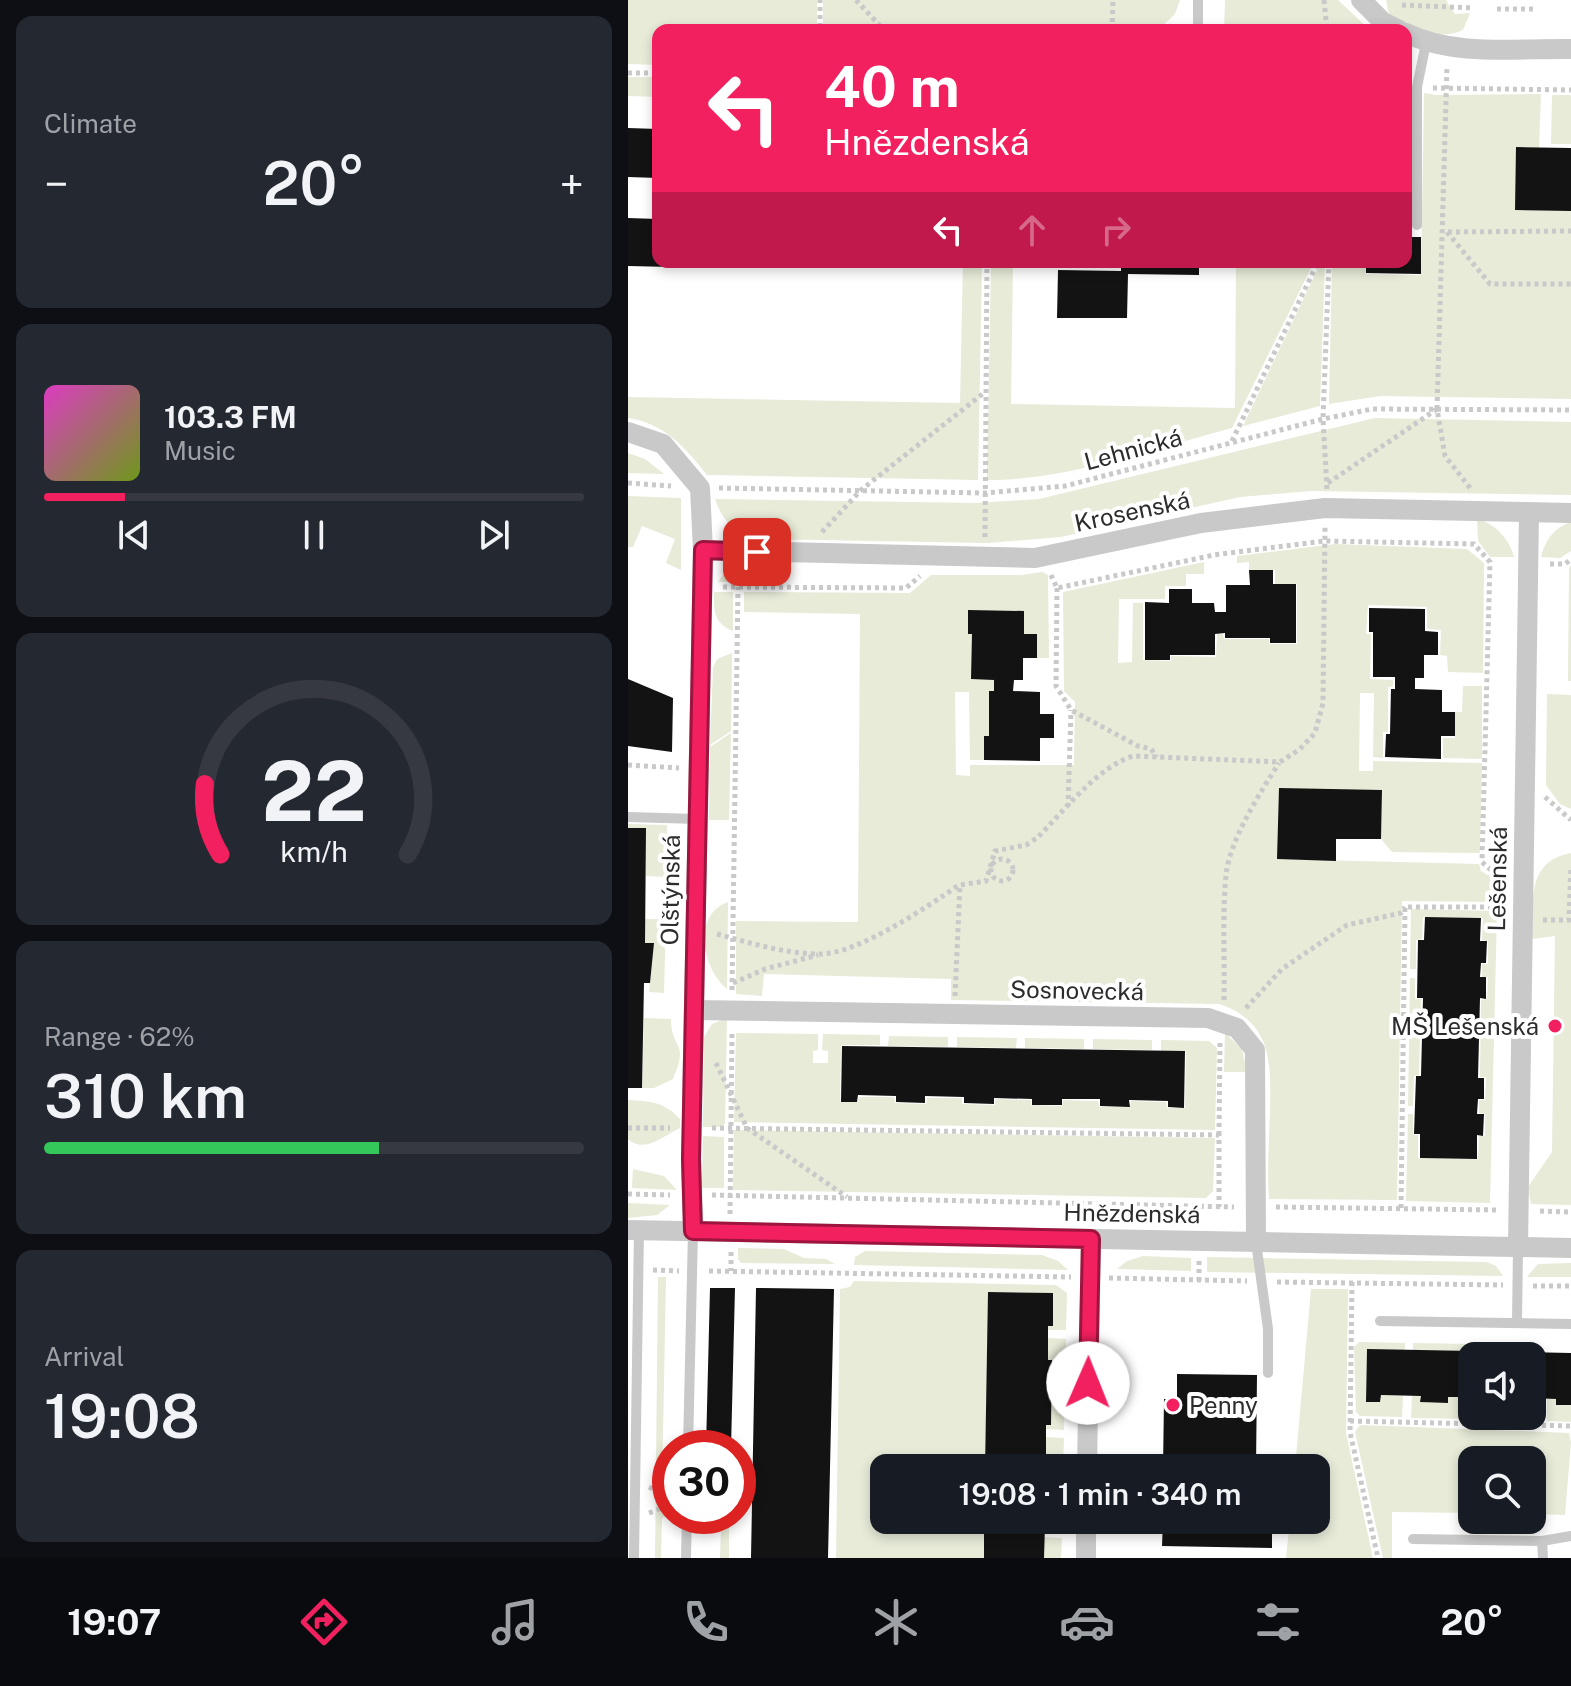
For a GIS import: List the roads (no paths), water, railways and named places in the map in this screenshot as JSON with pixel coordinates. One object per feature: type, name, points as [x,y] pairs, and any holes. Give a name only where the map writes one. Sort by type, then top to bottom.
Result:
[{"type":"street","points":[[1361,0],[1387,24]]},
{"type":"street","points":[[1412,36],[1446,47],[1571,49]]},
{"type":"street","name":"Olštýnská","points":[[628,432],[663,444],[690,487],[703,550],[691,1128],[693,1231]]},
{"type":"street","name":"Krosenská","points":[[703,550],[1035,558],[1201,523],[1325,508],[1571,513]]},
{"type":"street","name":"Lešenská","points":[[1518,1246],[1529,513]]},
{"type":"street","name":"Sosnovecká","points":[[694,1010],[1208,1018],[1237,1028],[1255,1050],[1256,1242]]},
{"type":"street","name":"Hnězdenská","points":[[634,1230],[1571,1248]]},
{"type":"street","points":[[1087,1454],[1091,1239]]},
{"type":"street","points":[[1086,1534],[1086,1558]]},
{"type":"lane","points":[[1198,0],[1198,24]]},
{"type":"lane","points":[[1417,225],[1417,87],[1426,43]]},
{"type":"lane","points":[[628,817],[698,819]]},
{"type":"lane","name":"Hnězdenská","points":[[634,1230],[634,1558]]},
{"type":"lane","points":[[688,1430],[693,1231]]},
{"type":"lane","points":[[1256,1242],[1266,1306],[1268,1373]]},
{"type":"lane","points":[[1517,1323],[1518,1246]]},
{"type":"lane","points":[[1380,1321],[1571,1324]]},
{"type":"lane","points":[[686,1558],[687,1534]]},
{"type":"lane","points":[[1413,1539],[1542,1541],[1571,1536]]},
{"type":"lane","points":[[1542,1541],[1543,1558]]},
{"type":"place","name":"MŠ Lešenská","points":[[1555,1026]]},
{"type":"place","name":"Penny","points":[[1173,1405]]}]
